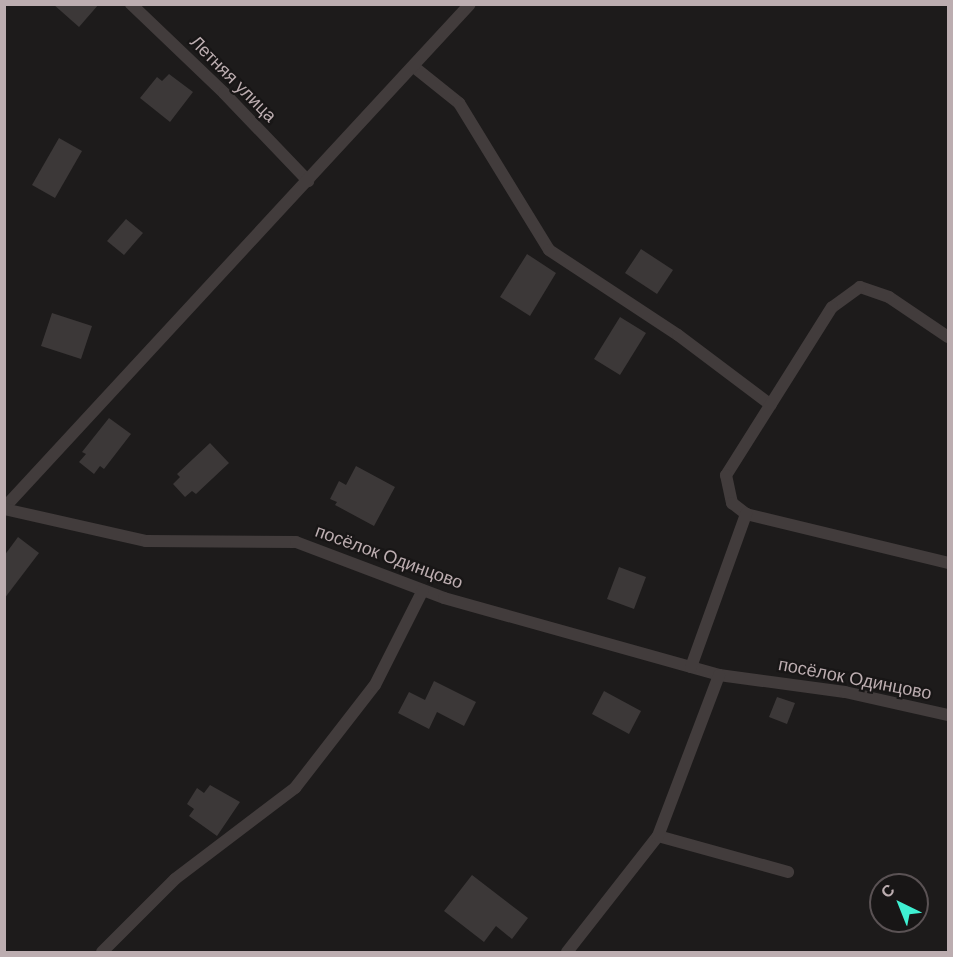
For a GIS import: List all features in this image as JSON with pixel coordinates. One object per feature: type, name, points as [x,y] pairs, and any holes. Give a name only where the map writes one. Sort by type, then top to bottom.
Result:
[{"type":"lane","name":"Летняя улица","points":[[131,4],[224,93],[308,181]]},
{"type":"lane","name":"посёлок Одинцово","points":[[470,4],[4,508],[146,542],[296,542],[423,590],[719,675],[845,692],[948,715]]},
{"type":"lane","points":[[414,67],[459,103],[549,250],[678,335],[771,405]]},
{"type":"lane","points":[[948,337],[889,297],[860,287],[832,307],[726,475],[732,503],[746,514],[948,563]]},
{"type":"lane","points":[[691,667],[746,514]]},
{"type":"lane","points":[[102,952],[175,879],[295,788],[375,685],[423,590]]},
{"type":"lane","points":[[567,952],[658,836],[719,675]]},
{"type":"lane","points":[[658,836],[789,872]]},
{"type":"building","points":[[53,4],[99,4],[79,27]]},
{"type":"building","points":[[169,74],[193,92],[170,122],[140,98],[157,77],[162,81]]},
{"type":"building","points":[[59,138],[82,151],[55,198],[32,185]]},
{"type":"building","points":[[126,219],[143,233],[124,255],[107,241]]},
{"type":"building","points":[[641,249],[673,270],[657,294],[625,273]]},
{"type":"building","points":[[527,254],[556,273],[530,316],[500,297]]},
{"type":"building","points":[[52,313],[92,326],[81,359],[41,346]]},
{"type":"building","points":[[620,317],[646,333],[620,375],[594,359]]},
{"type":"building","points":[[109,418],[131,434],[104,469],[100,466],[94,474],[79,462],[86,454],[82,452]]},
{"type":"building","points":[[210,443],[229,463],[196,494],[192,491],[185,497],[173,484],[180,477],[177,474]]},
{"type":"building","points":[[356,466],[395,487],[374,526],[335,505],[337,502],[330,499],[339,481],[346,485]]},
{"type":"building","points":[[18,537],[39,553],[4,599],[4,556]]},
{"type":"building","points":[[619,567],[646,577],[634,609],[607,599]]},
{"type":"building","points":[[434,681],[476,702],[464,726],[437,712],[429,729],[398,713],[409,692],[425,700]]},
{"type":"building","points":[[604,691],[641,711],[629,734],[592,714]]},
{"type":"building","points":[[777,697],[795,703],[787,724],[769,717]]},
{"type":"building","points":[[210,785],[240,802],[217,836],[189,816],[194,809],[187,804],[197,788],[204,793]]},
{"type":"building","points":[[472,875],[528,918],[512,939],[496,926],[484,942],[444,911]]}]
